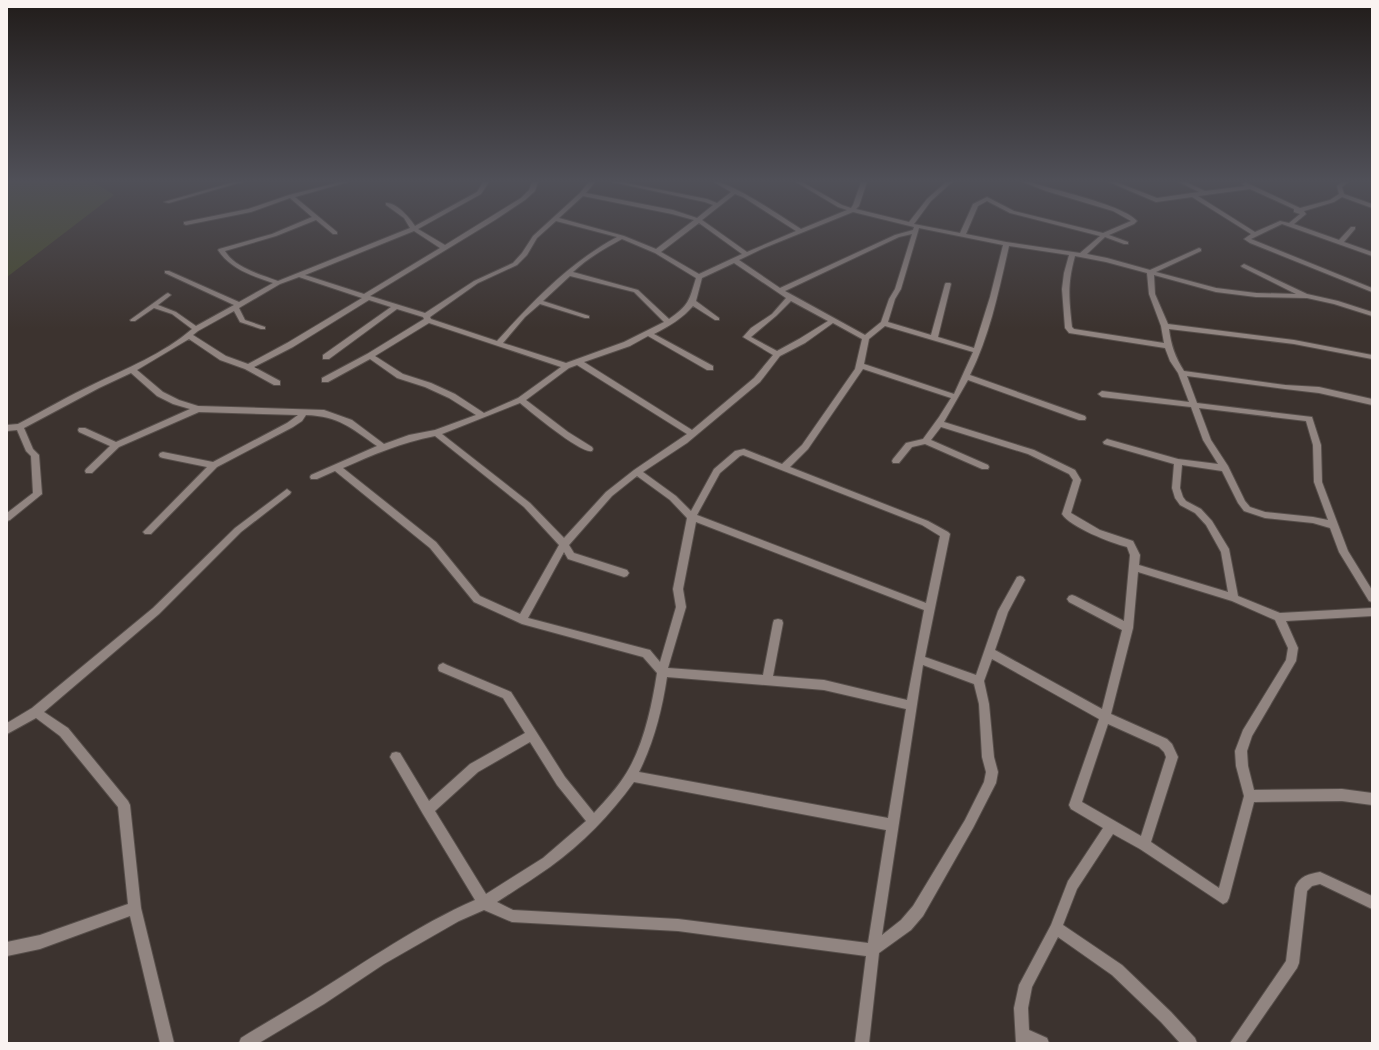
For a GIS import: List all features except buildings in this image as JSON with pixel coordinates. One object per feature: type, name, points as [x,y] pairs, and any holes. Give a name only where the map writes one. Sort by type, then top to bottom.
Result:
[{"type":"street","points":[[278,283],[246,270],[225,258],[221,250],[284,231]]},
{"type":"street","points":[[7,428],[20,427],[96,386],[132,370],[189,336],[196,329],[278,283],[300,275],[316,266],[406,231]]},
{"type":"street","points":[[419,231],[445,248]]},
{"type":"street","points":[[248,367],[290,345],[472,231]]},
{"type":"street","points":[[325,380],[370,356],[427,318],[476,282],[515,264],[525,254],[535,237],[542,231]]},
{"type":"street","points":[[600,231],[622,237],[657,252],[699,277]]},
{"type":"street","points":[[657,252],[685,231]]},
{"type":"street","points":[[714,231],[746,254]]},
{"type":"street","points":[[314,477],[383,447],[409,438],[436,433],[521,400],[548,382],[566,366],[649,334],[685,311],[692,302],[699,277],[746,254],[800,231]]},
{"type":"street","points":[[780,291],[906,231]]},
{"type":"street","points":[[784,467],[805,447],[859,369],[866,338],[884,323],[892,299],[898,288],[913,231]]},
{"type":"street","points":[[942,231],[963,234],[1006,244],[1107,260],[1216,290],[1256,295],[1307,296],[1336,302],[1372,314]]},
{"type":"street","points":[[1088,231],[1126,243]]},
{"type":"street","points":[[1082,255],[1104,235],[1113,231]]},
{"type":"street","points":[[1250,231],[1255,234]]},
{"type":"street","points":[[1262,231],[1247,239],[1372,290]]},
{"type":"street","points":[[1308,231],[1372,254]]},
{"type":"street","points":[[1341,242],[1350,231]]},
{"type":"street","points":[[499,343],[538,301],[568,273],[590,255],[622,237]]},
{"type":"street","points":[[926,442],[941,424],[955,397],[968,377],[995,297],[1006,244]]},
{"type":"street","points":[[1150,272],[1199,250]]},
{"type":"street","points":[[1073,254],[1067,272],[1064,289],[1068,328],[1072,331],[1168,346]]},
{"type":"street","points":[[735,260],[790,298],[866,338]]},
{"type":"street","points":[[1244,266],[1307,296]]},
{"type":"street","points":[[167,272],[238,306],[242,321],[263,328]]},
{"type":"street","points":[[1150,272],[1152,294],[1165,326],[1168,346],[1174,361],[1182,373],[1196,406],[1207,440],[1225,468],[1242,503],[1247,509],[1265,515],[1313,520],[1334,525]]},
{"type":"street","points":[[568,273],[636,291],[668,322]]},
{"type":"street","points":[[300,275],[397,306],[427,318],[566,366]]},
{"type":"street","points":[[934,338],[948,284]]},
{"type":"street","points":[[133,320],[168,295]]},
{"type":"street","points":[[777,354],[747,337],[774,315],[790,298]]},
{"type":"street","points":[[538,301],[587,317]]},
{"type":"street","points":[[692,302],[717,319]]},
{"type":"street","points":[[153,306],[174,313],[196,329]]},
{"type":"street","points":[[326,357],[397,306]]},
{"type":"street","points":[[522,620],[564,544],[609,494],[637,472],[684,441],[757,380],[777,354],[802,341],[832,321]]},
{"type":"street","points":[[884,323],[977,351]]},
{"type":"street","points":[[1165,326],[1294,342],[1372,357]]},
{"type":"street","points":[[649,334],[710,368]]},
{"type":"street","points":[[189,336],[223,358],[248,367],[277,383]]},
{"type":"street","points":[[370,356],[400,376],[428,385],[452,396],[483,416]]},
{"type":"street","points":[[578,362],[692,434]]},
{"type":"street","points":[[859,365],[955,397]]},
{"type":"street","points":[[132,370],[160,394],[176,402],[198,409],[324,413],[349,422],[383,447]]},
{"type":"street","points":[[1182,373],[1285,387],[1319,390],[1372,402]]},
{"type":"street","points":[[968,377],[1082,418]]},
{"type":"street","points":[[1102,394],[1309,419],[1317,445],[1318,482],[1344,552],[1372,598]]},
{"type":"street","points":[[521,400],[565,434],[589,449]]},
{"type":"street","points":[[89,471],[116,445],[198,409]]},
{"type":"street","points":[[148,532],[214,465],[290,425],[299,419],[304,412]]},
{"type":"street","points":[[941,424],[1031,452],[1072,472],[1077,480],[1066,514],[1120,542],[1130,544],[1135,555],[1128,628],[1105,717],[1075,805],[1144,845],[1223,898],[1250,796],[1242,766],[1241,751],[1247,734],[1291,662],[1293,648],[1279,617]]},
{"type":"street","points":[[7,518],[38,494],[36,487],[37,479],[35,455],[30,451],[20,427]]},
{"type":"street","points":[[82,430],[116,445]]},
{"type":"street","points":[[436,433],[527,505],[564,544],[571,556],[624,574]]},
{"type":"street","points":[[896,461],[909,445],[926,442],[985,467]]},
{"type":"street","points":[[1107,442],[1178,462],[1225,468]]},
{"type":"street","points":[[246,1043],[319,999],[379,959],[454,916],[484,902],[547,862],[594,822],[617,796],[632,776],[642,754],[658,701],[662,672],[681,607],[678,589],[692,517],[717,470],[738,453],[748,453],[925,524],[945,534],[918,660],[873,950],[862,1043]]},
{"type":"street","points":[[163,455],[214,465]]},
{"type":"street","points":[[1178,462],[1176,488],[1179,498],[1183,503],[1198,511],[1209,523],[1226,552],[1234,598]]},
{"type":"street","points":[[336,467],[433,545],[477,599],[522,620],[646,653],[662,672],[824,685],[912,706]]},
{"type":"street","points":[[637,472],[673,498],[692,517],[929,608]]},
{"type":"street","points":[[7,729],[36,712],[156,611],[238,530],[287,492]]},
{"type":"street","points":[[1133,567],[1234,598],[1279,617],[1372,612]]},
{"type":"street","points":[[396,756],[427,810],[484,902],[512,916],[678,925],[873,950],[906,925],[918,911],[969,824],[990,783],[992,772],[988,757],[984,704],[979,680],[1003,611],[1020,580]]},
{"type":"street","points":[[1072,599],[1128,628]]},
{"type":"street","points":[[767,681],[778,623]]},
{"type":"street","points":[[988,652],[1105,717],[1163,743],[1172,757],[1144,845]]},
{"type":"street","points":[[918,660],[979,680]]},
{"type":"street","points":[[443,668],[507,695],[561,781],[594,822]]},
{"type":"street","points":[[36,712],[64,732],[124,805],[135,908],[166,1043]]},
{"type":"street","points":[[427,810],[474,768],[532,735]]},
{"type":"street","points":[[632,776],[892,824]]},
{"type":"street","points":[[1250,796],[1342,795],[1372,799]]},
{"type":"street","points":[[1042,1043],[1023,1038],[1020,1008],[1022,996],[1026,985],[1056,928],[1072,885],[1111,826]]},
{"type":"street","points":[[1237,1043],[1292,963],[1301,888],[1309,880],[1320,878],[1372,903]]},
{"type":"street","points":[[7,949],[40,942],[135,908]]},
{"type":"street","points":[[1056,928],[1117,970],[1166,1017],[1190,1043]]},
{"type":"green space","points":[[7,231],[67,231],[7,277]]}]
